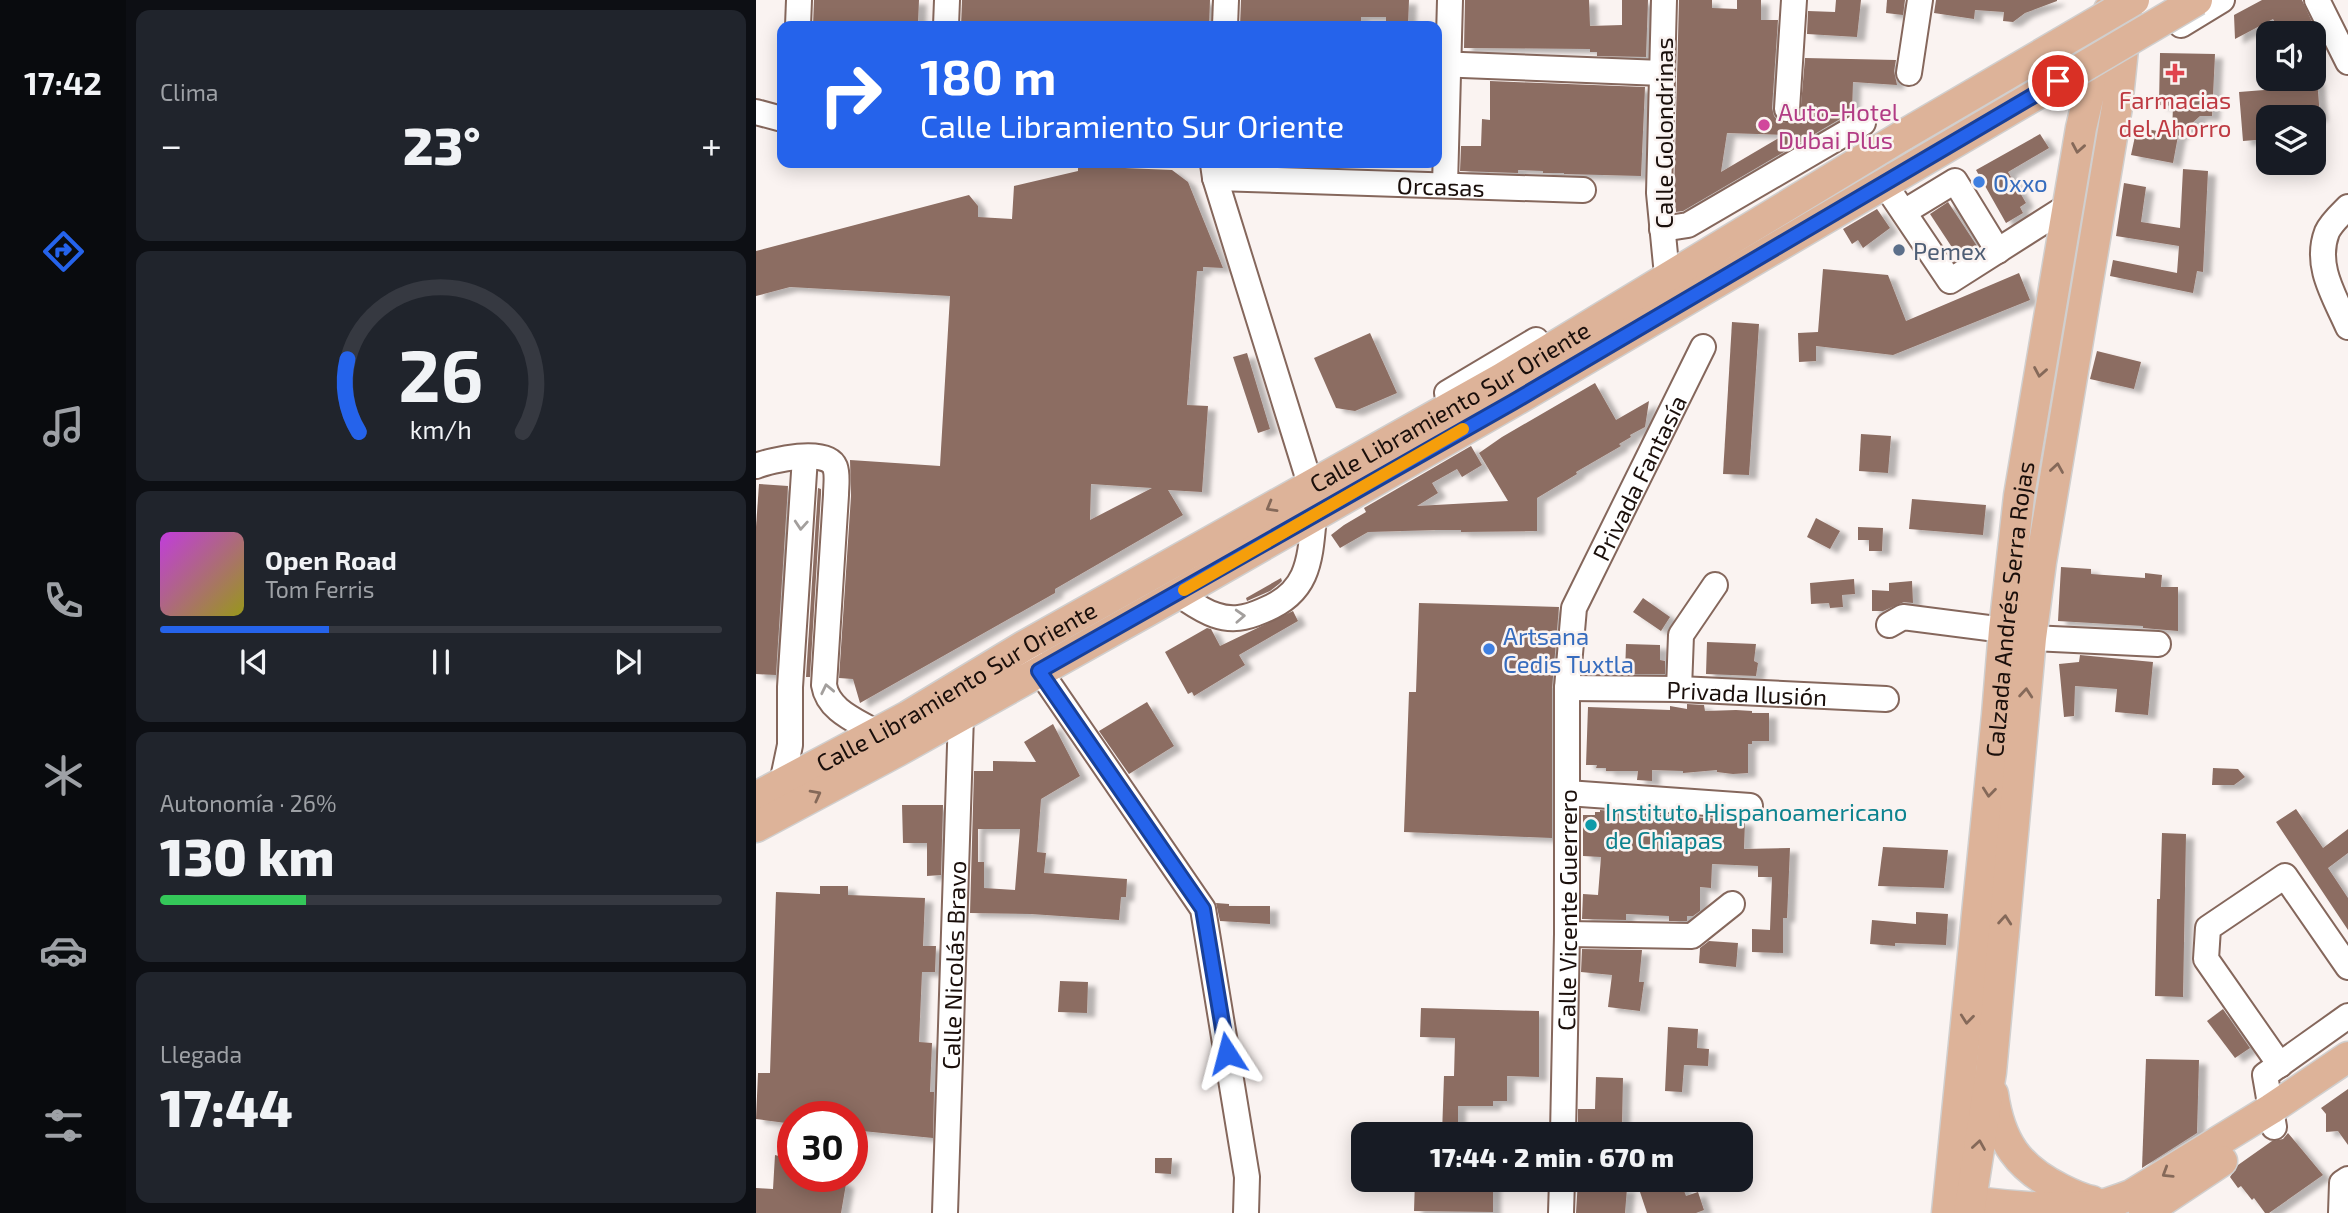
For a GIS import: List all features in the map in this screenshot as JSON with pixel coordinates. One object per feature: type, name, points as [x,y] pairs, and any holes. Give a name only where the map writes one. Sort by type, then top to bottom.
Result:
[{"type":"main road","name":"Calle Libramiento Sur Oriente","points":[[756,827],[961,715],[1032,659],[1310,484],[1444,425],[2197,0]]},
{"type":"main road","name":"Calle Libramiento Sur Oriente","points":[[1507,390],[1691,262],[2119,3]]},
{"type":"main road","name":"Calzada Andrés Serra Rojas","points":[[1959,1206],[1997,715],[2017,634],[2041,562],[2123,61],[2119,3]]},
{"type":"main road","name":"Calzada Andrés Serra Rojas","points":[[1959,1206],[1991,1072],[2017,634],[2012,557],[2021,483],[2092,79],[2119,3]]},
{"type":"main road","name":"Calle Libramiento Sur Oriente","points":[[756,797],[908,716],[1178,594],[1314,516],[1444,425]]},
{"type":"main road","points":[[2012,557],[2041,562]]},
{"type":"main road","points":[[2146,1213],[2273,1118],[2348,1057]]},
{"type":"main road","points":[[1991,1072],[1997,1120],[2015,1156],[2038,1178],[2081,1199],[2106,1204]]},
{"type":"main road","points":[[1959,1206],[2074,1208],[2106,1204],[2131,1195],[2348,1076]]},
{"type":"street","points":[[798,21],[799,0]]},
{"type":"street","points":[[946,21],[947,0]]},
{"type":"street","points":[[1225,21],[1226,0]]},
{"type":"street","points":[[1445,185],[1443,64],[1450,0]]},
{"type":"street","name":"Calle Golondrinas","points":[[1664,0],[1659,193],[1666,265]]},
{"type":"street","points":[[1787,109],[1794,0]]},
{"type":"street","points":[[1909,73],[1920,0]]},
{"type":"street","points":[[2119,3],[1451,390],[1440,399],[1444,425],[1467,437],[1491,429],[1898,204],[2092,79],[2222,0]]},
{"type":"street","points":[[2317,0],[2348,62]]},
{"type":"street","points":[[1443,64],[1662,73]]},
{"type":"street","points":[[756,113],[777,118]]},
{"type":"street","points":[[1662,229],[1688,225],[1863,123]]},
{"type":"street","points":[[1214,170],[1310,484]]},
{"type":"street","name":"Orcasas","points":[[1214,170],[1445,185],[1583,190]]},
{"type":"street","points":[[1951,172],[1998,251]]},
{"type":"street","points":[[1898,204],[1950,281],[2068,206]]},
{"type":"street","points":[[2348,207],[2328,230],[2322,252],[2323,271],[2348,327]]},
{"type":"street","name":"Privada Fantasía","points":[[1574,608],[1703,347]]},
{"type":"street","points":[[782,783],[791,735],[790,687],[805,457]]},
{"type":"street","points":[[756,466],[769,461],[805,457],[822,457],[835,466],[825,694],[842,712],[875,732]]},
{"type":"street","points":[[1178,594],[1215,615],[1243,619],[1280,604],[1300,585],[1310,562],[1314,516]]},
{"type":"street","points":[[1679,689],[1681,635],[1715,585]]},
{"type":"street","name":"Calle Vicente Guerrero","points":[[1563,1122],[1567,934],[1567,688],[1574,608]]},
{"type":"street","points":[[1889,625],[1903,617],[2017,634],[2158,644]]},
{"type":"street","points":[[1032,659],[1203,909],[1247,1177],[1246,1213]]},
{"type":"street","name":"Privada Ilusión","points":[[1567,688],[1679,689],[1886,699]]},
{"type":"street","name":"Calle Nicolás Bravo","points":[[945,1213],[961,715]]},
{"type":"street","points":[[1567,793],[1750,806]]},
{"type":"street","points":[[2280,1065],[2206,959],[2208,928],[2285,876],[2348,967]]},
{"type":"street","points":[[1567,934],[1692,936],[1732,904]]},
{"type":"street","points":[[2273,1118],[2264,1075],[2348,1016]]},
{"type":"street","points":[[2341,1213],[2345,1181]]},
{"type":"street","points":[[1561,1213],[1562,1192]]},
{"type":"building","points":[[814,0],[919,0],[918,21],[813,21]]},
{"type":"building","points":[[962,0],[1210,0],[1209,21],[961,21]]},
{"type":"building","points":[[1241,0],[1409,0],[1408,21],[1386,21],[1386,17],[1361,17],[1361,21],[1240,21]]},
{"type":"building","points":[[1465,0],[1589,0],[1590,26],[1622,25],[1622,0],[1648,0],[1646,57],[1597,56],[1597,52],[1590,52],[1590,49],[1464,48]]},
{"type":"building","points":[[1679,0],[1712,0],[1712,8],[1737,9],[1737,0],[1761,0],[1761,20],[1778,20],[1772,108],[1779,122],[1793,123],[1800,117],[1805,58],[1896,60],[1894,71],[1897,85],[1853,82],[1852,112],[1683,211],[1676,212],[1674,192]],"holes":[[[1727,133],[1784,135],[1721,172]]]},
{"type":"building","points":[[1836,0],[1861,0],[1857,37],[1807,34],[1808,11],[1835,12]]},
{"type":"building","points":[[1887,0],[1905,0],[1903,15],[1886,13]]},
{"type":"building","points":[[1936,0],[2057,1],[2025,13],[2013,22],[2003,21],[2004,12],[1975,10],[1974,19],[1934,13]]},
{"type":"building","points":[[2262,0],[2302,0],[2312,21],[2256,21],[2256,28],[2235,39],[2234,15]]},
{"type":"building","points":[[2160,53],[2215,54],[2212,116],[2200,116],[2178,136],[2173,163],[2131,155],[2137,127],[2172,134],[2173,106],[2159,105]]},
{"type":"building","points":[[1490,81],[1645,87],[1641,176],[1518,170],[1518,173],[1460,171],[1461,146],[1481,146],[1482,119],[1490,120]]},
{"type":"building","points":[[2318,91],[2319,105],[2256,105],[2256,140],[2243,141],[2239,92]]},
{"type":"building","points":[[2040,134],[2049,148],[2008,172],[2026,203],[2020,207],[2023,213],[2006,223],[1976,170]]},
{"type":"building","points":[[1078,168],[1172,170],[1188,182],[1223,268],[1203,267],[1203,271],[1197,271],[1187,405],[1208,406],[1202,492],[1168,490],[1183,515],[1055,589],[1055,593],[860,703],[853,679],[839,678],[851,496],[850,460],[940,466],[950,296],[790,287],[756,296],[756,251],[969,195],[978,206],[978,217],[1012,219],[1014,186],[1078,171]],"holes":[[[1091,484],[1152,488],[1090,520]]]},
{"type":"building","points":[[2183,169],[2208,171],[2203,272],[2197,271],[2193,293],[2110,276],[2113,260],[2177,273],[2179,246],[2116,236],[2124,183],[2146,187],[2141,222],[2180,228]]},
{"type":"building","points":[[1948,202],[1977,246],[1959,258],[1930,214]]},
{"type":"building","points":[[1877,209],[1890,228],[1863,248],[1858,240],[1852,244],[1843,229]]},
{"type":"building","points":[[1823,269],[1888,275],[1906,321],[2019,273],[2030,300],[1893,355],[1816,346],[1816,361],[1799,362],[1798,333],[1818,332]]},
{"type":"building","points":[[1732,322],[1759,324],[1749,475],[1723,474]]},
{"type":"building","points":[[1370,333],[1397,393],[1355,411],[1336,408],[1314,358]]},
{"type":"building","points":[[2097,351],[2141,362],[2134,389],[2090,379]]},
{"type":"building","points":[[1247,353],[1270,429],[1258,433],[1233,357]]},
{"type":"building","points":[[1595,383],[1616,420],[1649,401],[1645,427],[1630,435],[1631,437],[1619,444],[1621,446],[1537,498],[1537,531],[1368,532],[1340,548],[1331,535],[1366,512],[1364,508],[1471,446],[1482,465],[1462,477],[1457,469],[1432,483],[1438,493],[1417,506],[1508,501],[1479,453]]},
{"type":"building","points":[[1861,434],[1891,436],[1888,473],[1859,471]]},
{"type":"building","points":[[759,484],[788,486],[776,675],[756,674],[756,527]]},
{"type":"building","points":[[818,488],[821,489],[821,494],[810,677],[806,677]]},
{"type":"building","points":[[1912,499],[1986,505],[1983,535],[1909,529]]},
{"type":"building","points":[[1816,518],[1840,531],[1830,549],[1807,537]]},
{"type":"building","points":[[1858,527],[1883,528],[1882,551],[1869,551],[1869,540],[1858,540]]},
{"type":"building","points":[[2061,567],[2091,569],[2091,574],[2145,578],[2145,573],[2162,575],[2161,587],[2178,587],[2178,631],[2058,621]]},
{"type":"building","points":[[1281,578],[1282,581],[1270,591],[1247,601],[1246,598]]},
{"type":"building","points":[[1854,579],[1855,594],[1842,595],[1843,607],[1830,608],[1829,603],[1811,604],[1810,583]]},
{"type":"building","points":[[1912,581],[1913,603],[1904,602],[1883,611],[1872,611],[1872,590],[1889,591],[1889,583]]},
{"type":"building","points":[[1643,598],[1670,617],[1661,631],[1633,612]]},
{"type":"building","points":[[1419,603],[1559,607],[1552,688],[1552,838],[1404,832],[1409,692],[1416,692]]},
{"type":"building","points":[[1293,611],[1298,621],[1239,655],[1245,665],[1194,696],[1192,692],[1188,694],[1165,652],[1207,628],[1211,629],[1220,646]]},
{"type":"building","points":[[1707,642],[1756,644],[1756,676],[1706,674]]},
{"type":"building","points":[[1626,644],[1660,645],[1660,660],[1665,661],[1665,674],[1625,674]]},
{"type":"building","points":[[2080,655],[2153,662],[2148,715],[2115,712],[2117,689],[2075,686],[2074,716],[2064,717],[2059,664],[2079,662]]},
{"type":"building","points":[[1147,702],[1174,746],[1129,774],[1099,731]]},
{"type":"building","points":[[1687,704],[1704,705],[1705,711],[1769,713],[1769,741],[1752,741],[1752,744],[1748,744],[1748,773],[1652,770],[1652,781],[1637,780],[1638,771],[1606,771],[1606,768],[1596,768],[1597,765],[1586,765],[1588,707],[1670,710],[1670,706],[1687,709]]},
{"type":"building","points":[[1053,724],[1080,776],[1041,799],[1037,852],[1046,853],[1044,873],[1127,879],[1126,897],[1121,897],[1119,920],[970,913],[974,771],[993,771],[993,761],[1036,762],[1024,742]],"holes":[[[978,829],[1020,829],[1015,890],[984,888],[984,862],[978,862]]]},
{"type":"building","points":[[2213,768],[2238,769],[2245,777],[2234,785],[2212,785]]},
{"type":"building","points":[[902,805],[943,805],[941,875],[927,876],[927,843],[903,843]]},
{"type":"building","points":[[2296,809],[2323,848],[2348,829],[2348,853],[2328,868],[2348,898],[2348,930],[2276,822]]},
{"type":"building","points":[[1600,810],[1745,821],[1744,849],[1790,848],[1787,918],[1783,918],[1783,953],[1752,952],[1752,929],[1770,930],[1772,877],[1758,877],[1758,866],[1712,864],[1711,888],[1700,887],[1700,911],[1693,916],[1687,916],[1687,921],[1669,921],[1669,916],[1626,914],[1626,920],[1582,919],[1583,894],[1598,895],[1601,857],[1583,856],[1583,815],[1595,815],[1595,812]]},
{"type":"building","points":[[2162,833],[2186,834],[2183,997],[2155,996],[2157,899],[2160,899]]},
{"type":"building","points":[[1883,847],[1948,850],[1944,888],[1878,886]]},
{"type":"building","points":[[820,886],[848,886],[848,895],[925,898],[923,946],[936,946],[935,972],[922,972],[919,1042],[932,1043],[930,1092],[934,1092],[933,1138],[868,1132],[868,1101],[777,1101],[777,1122],[756,1119],[758,1073],[770,1073],[776,892],[820,894]]},
{"type":"building","points":[[1216,903],[1229,906],[1270,906],[1270,924],[1220,921]]},
{"type":"building","points":[[1916,912],[1948,914],[1946,945],[1870,944],[1872,920],[1916,924]]},
{"type":"building","points":[[1709,941],[1738,943],[1736,967],[1699,963],[1700,948]]},
{"type":"building","points":[[1582,949],[1642,950],[1639,982],[1644,982],[1640,1011],[1608,1007],[1612,975],[1581,972]]},
{"type":"building","points":[[1060,981],[1088,982],[1087,1013],[1058,1012]]},
{"type":"building","points":[[1421,1008],[1539,1011],[1539,1077],[1507,1076],[1507,1101],[1493,1101],[1493,1106],[1458,1106],[1458,1122],[1442,1122],[1444,1076],[1454,1076],[1455,1038],[1420,1037]]},
{"type":"building","points":[[2223,1009],[2250,1048],[2235,1058],[2207,1021]]},
{"type":"building","points":[[1668,1027],[1698,1029],[1697,1048],[1709,1049],[1708,1066],[1684,1065],[1682,1092],[1665,1091]]},
{"type":"building","points":[[2146,1059],[2199,1060],[2197,1133],[2142,1168]]},
{"type":"building","points":[[1596,1077],[1623,1078],[1622,1122],[1578,1122],[1578,1109],[1595,1109]]},
{"type":"building","points":[[2348,1089],[2348,1145],[2338,1131],[2326,1132],[2326,1114],[2321,1108]]},
{"type":"building","points":[[2288,1133],[2323,1175],[2269,1213],[2265,1213],[2254,1198],[2252,1200],[2241,1186],[2238,1188],[2230,1177],[2238,1165],[2272,1141],[2283,1139]]},
{"type":"building","points":[[775,1155],[777,1192],[845,1192],[841,1213],[756,1213],[756,1188],[773,1189]]},
{"type":"building","points":[[1155,1158],[1172,1158],[1171,1174],[1155,1173]]},
{"type":"building","points":[[1415,1192],[1493,1192],[1493,1212],[1414,1211]]},
{"type":"building","points":[[1577,1192],[1627,1192],[1625,1213],[1576,1213]]},
{"type":"building","points":[[1640,1192],[1684,1192],[1686,1196],[1698,1192],[1704,1210],[1696,1213],[1647,1213]]},
{"type":"slow traffic","points":[[1184,590],[1463,429]]},
{"type":"place","name":"Farmacias del Ahorro","points":[[2175,73]]},
{"type":"place","name":"Auto-Hotel Dubai Plus","points":[[1764,125]]},
{"type":"place","name":"Oxxo","points":[[1979,182]]},
{"type":"place","name":"Pemex","points":[[1899,250]]},
{"type":"place","name":"Artsana Cedis Tuxtla","points":[[1489,649]]},
{"type":"place","name":"Instituto Hispanoamericano de Chiapas","points":[[1591,825]]},
{"type":"route","points":[[1227,1053],[1203,909],[1039,671],[1513,402],[2058,81]]}]
